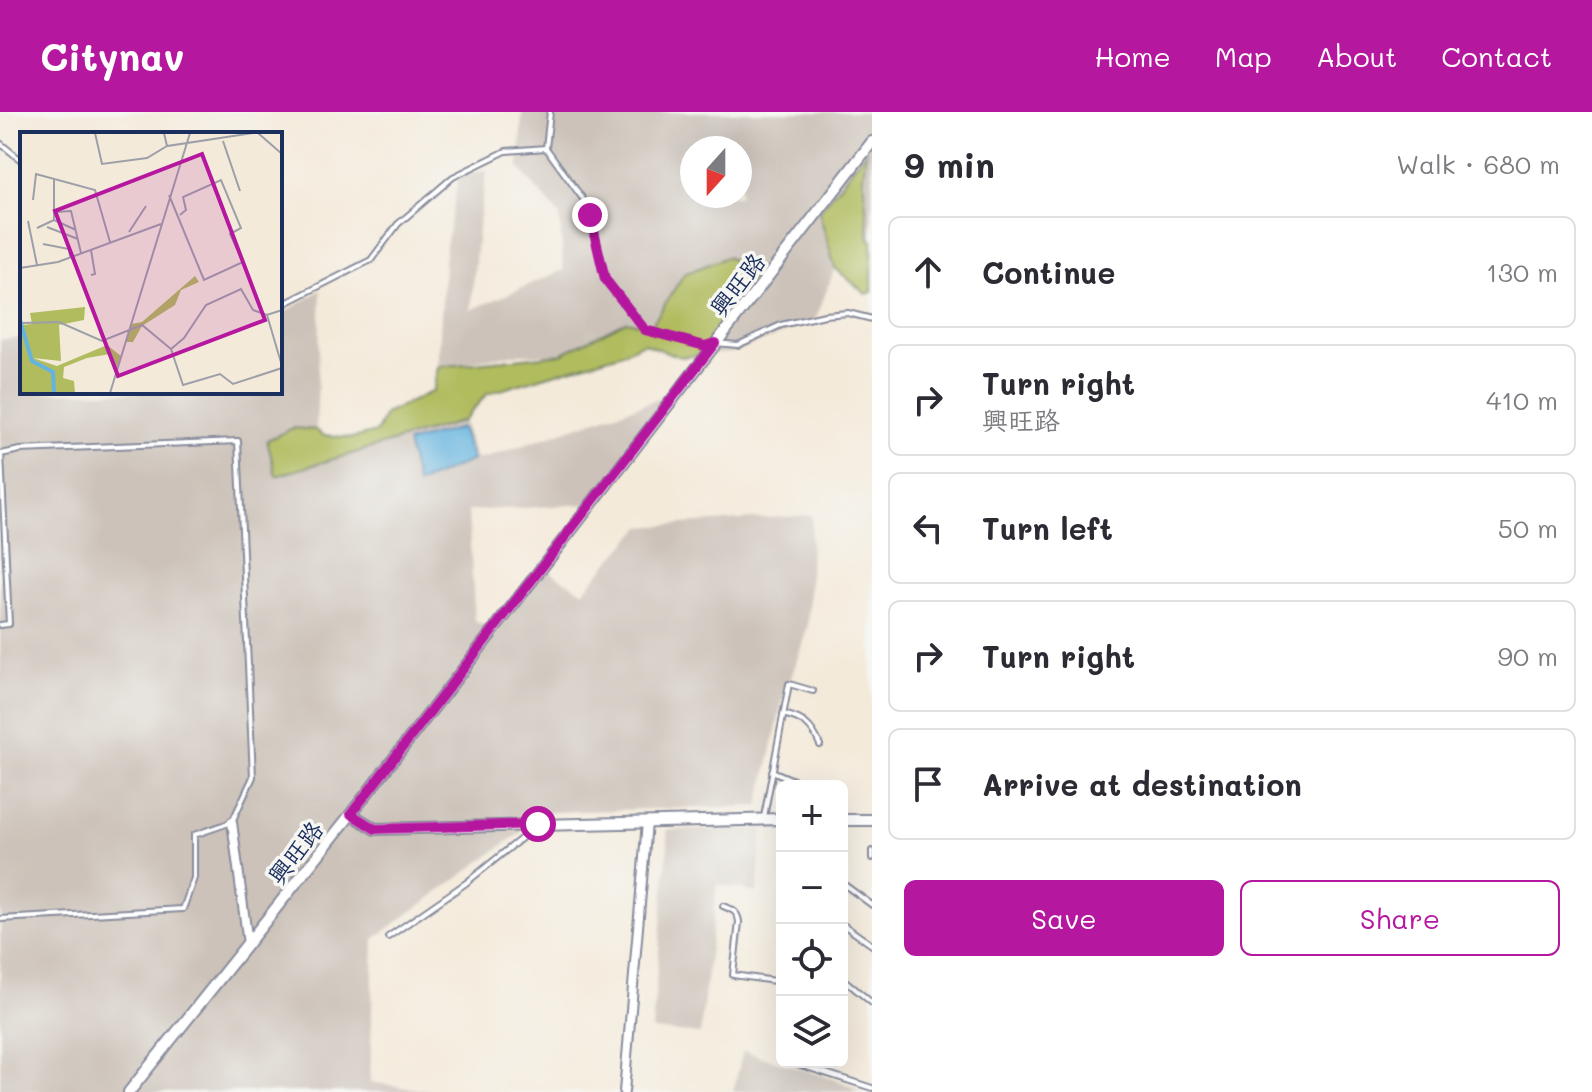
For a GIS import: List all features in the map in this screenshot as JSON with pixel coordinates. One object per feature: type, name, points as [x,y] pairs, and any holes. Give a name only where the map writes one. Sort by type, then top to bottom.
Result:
[{"type":"street","name":"興旺路","points":[[129,1092],[351,814],[872,142]]},
{"type":"street","points":[[351,814],[375,829],[776,819]]},
{"type":"street","points":[[848,820],[872,820]]},
{"type":"street","points":[[232,822],[248,945]]},
{"type":"street","points":[[624,1092],[647,822]]},
{"type":"lane","points":[[550,112],[546,148],[583,199],[590,215],[605,279],[645,330],[705,346],[715,343],[738,345],[781,325],[825,315],[848,313],[872,319]]},
{"type":"lane","points":[[0,143],[20,159]]},
{"type":"lane","points":[[282,305],[371,260],[398,224],[453,177],[506,151],[546,148]]},
{"type":"lane","points":[[0,625],[9,624],[1,454],[20,450],[238,441],[253,777],[232,822],[194,835],[194,878],[183,909],[0,919]]},
{"type":"lane","points":[[763,819],[789,684],[813,691]]},
{"type":"lane","points":[[783,714],[797,717],[813,727],[820,745]]},
{"type":"lane","points":[[772,771],[793,780]]},
{"type":"lane","points":[[388,937],[466,883],[538,824]]},
{"type":"lane","points":[[872,851],[872,858]]},
{"type":"lane","points":[[848,887],[872,905]]},
{"type":"lane","points":[[723,906],[738,915],[733,975],[776,981]]},
{"type":"lane","points":[[848,928],[872,945]]},
{"type":"lane","points":[[848,983],[872,1003]]},
{"type":"lane","points":[[809,1068],[871,1089]]},
{"type":"shaded area","points":[[522,112],[872,112],[872,240],[869,240],[863,175],[866,154],[819,212],[835,268],[815,321],[732,353],[701,355],[684,274],[651,326],[626,321],[561,354],[515,354],[438,367],[445,251],[459,176],[487,171],[478,228],[471,310],[563,270],[560,216],[519,168]]},
{"type":"shaded area","points":[[321,290],[316,430],[293,429],[276,476],[463,421],[476,459],[486,458],[670,395],[589,504],[468,511],[475,621],[493,630],[540,566],[583,591],[641,527],[812,515],[808,626],[791,678],[787,681],[759,806],[549,812],[374,939],[370,1082],[435,1092],[0,1092],[0,340],[20,337],[20,394],[282,394],[282,314]]},
{"type":"shaded area","points":[[763,829],[757,893],[717,884],[700,1034],[652,1030],[667,830]]},
{"type":"shaded area","points":[[743,1051],[776,1061],[776,1068],[797,1068],[844,1083],[861,1092],[733,1092]]},
{"type":"green space","points":[[866,151],[863,176],[869,239],[872,240],[872,292],[866,294],[835,268],[819,212]]},
{"type":"green space","points":[[726,257],[766,275],[701,355],[680,357],[643,343],[620,354],[487,394],[463,421],[276,476],[267,440],[293,428],[352,438],[377,432],[385,414],[433,391],[438,367],[561,354],[626,321],[651,326],[684,274]]},
{"type":"water","points":[[461,428],[473,460],[417,484],[407,443]]},
{"type":"route","points":[[538,824],[375,829],[351,814],[715,343],[705,346],[645,330],[605,279],[590,215]]}]
